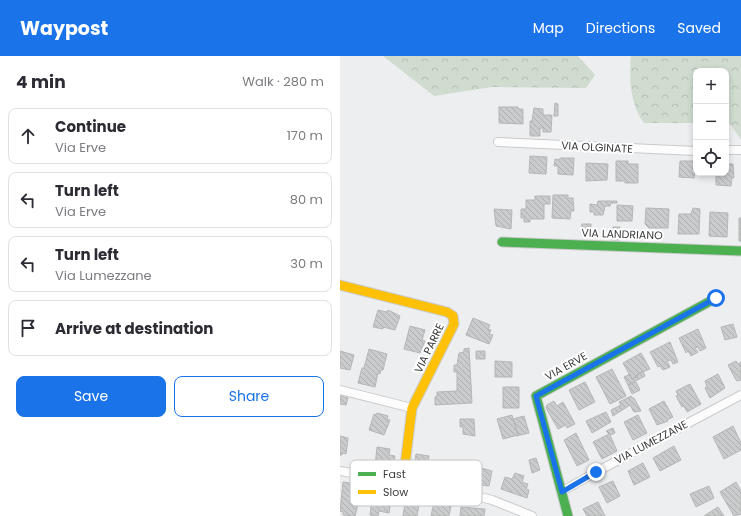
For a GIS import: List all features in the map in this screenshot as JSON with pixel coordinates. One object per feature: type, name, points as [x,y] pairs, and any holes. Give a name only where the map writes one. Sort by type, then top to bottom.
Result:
[{"type":"street","name":"VIA OLGINATE","points":[[498,142],[693,151]]},
{"type":"street","points":[[729,150],[741,150]]},
{"type":"street","name":"VIA LANDRIANO","points":[[502,242],[741,251]]},
{"type":"street","name":"VIA PARRE","points":[[340,285],[447,312],[452,316],[454,324],[412,408],[406,460]]},
{"type":"street","name":"VIA ERVE","points":[[568,516],[536,396],[716,298]]},
{"type":"street","points":[[340,390],[412,408]]},
{"type":"street","name":"VIA LUMEZZANE","points":[[562,492],[596,472],[741,395]]},
{"type":"street","points":[[340,471],[350,473]]},
{"type":"street","points":[[482,498],[492,500],[532,516]]},
{"type":"green space","points":[[383,56],[578,56],[595,75],[586,88],[492,87],[434,96]]},
{"type":"green space","points":[[631,56],[741,56],[741,140],[731,125],[729,125],[729,68],[693,68],[693,123],[644,123],[639,116],[633,100],[630,74]]},
{"type":"building","points":[[555,103],[558,104],[558,116],[554,116]]},
{"type":"building","points":[[499,107],[518,107],[518,109],[523,109],[523,124],[499,123]]},
{"type":"building","points":[[534,108],[543,109],[543,115],[552,115],[551,132],[543,132],[543,128],[540,128],[540,136],[530,136],[530,121],[532,121]]},
{"type":"building","points":[[530,156],[547,157],[546,174],[529,173]]},
{"type":"building","points":[[560,158],[574,158],[573,175],[558,174],[558,166],[554,166],[555,159],[559,160]]},
{"type":"building","points":[[616,161],[628,161],[628,164],[638,164],[638,183],[616,181]]},
{"type":"building","points":[[680,161],[693,161],[694,178],[679,177]]},
{"type":"building","points":[[586,163],[608,164],[607,180],[586,181]]},
{"type":"building","points":[[729,164],[733,164],[734,178],[732,178],[731,186],[716,185],[716,176],[729,176]]},
{"type":"building","points":[[553,195],[568,195],[568,198],[573,198],[574,211],[571,211],[570,219],[552,218]]},
{"type":"building","points":[[535,196],[550,196],[550,204],[544,204],[544,219],[530,219],[530,222],[524,222],[524,218],[521,218],[521,209],[526,209],[526,200],[535,200]]},
{"type":"building","points":[[598,201],[617,201],[617,203],[611,203],[610,206],[605,206],[603,215],[594,215],[594,212],[590,212],[590,204],[597,205]]},
{"type":"building","points":[[617,205],[633,206],[632,221],[617,221]]},
{"type":"building","points":[[646,208],[669,209],[668,228],[649,228],[645,224]]},
{"type":"building","points":[[693,208],[700,209],[699,234],[678,234],[679,214],[691,214]]},
{"type":"building","points":[[494,209],[512,210],[511,229],[496,226]]},
{"type":"building","points":[[710,212],[728,213],[727,237],[709,236]]},
{"type":"building","points":[[739,218],[741,218],[741,241],[739,241]]},
{"type":"building","points":[[582,224],[591,224],[591,233],[581,233]]},
{"type":"building","points":[[613,227],[620,227],[620,240],[612,240]]},
{"type":"building","points":[[378,310],[387,312],[388,310],[400,316],[395,330],[383,327],[383,329],[373,327]]},
{"type":"building","points":[[473,318],[490,325],[488,329],[491,330],[489,334],[493,335],[489,344],[466,335]]},
{"type":"building","points":[[733,324],[737,337],[725,340],[721,327]]},
{"type":"building","points":[[410,326],[425,330],[422,340],[425,341],[420,353],[404,349]]},
{"type":"building","points":[[698,329],[706,348],[700,351],[698,347],[695,348],[698,352],[691,356],[688,351],[686,353],[679,338]]},
{"type":"building","points":[[670,342],[678,362],[673,364],[671,360],[667,361],[670,367],[663,370],[660,366],[658,367],[650,352]]},
{"type":"building","points":[[469,348],[472,403],[435,405],[435,397],[437,396],[437,392],[457,391],[457,372],[454,372],[454,365],[457,365],[459,353],[464,352],[464,349]]},
{"type":"building","points":[[369,349],[387,354],[383,370],[381,370],[380,374],[378,373],[375,387],[358,383]]},
{"type":"building","points":[[340,351],[354,355],[350,370],[340,368]]},
{"type":"building","points":[[476,351],[485,351],[485,359],[476,359]]},
{"type":"building","points":[[641,353],[650,369],[637,374],[638,376],[632,379],[623,363]]},
{"type":"building","points":[[495,361],[512,362],[512,377],[495,377]]},
{"type":"building","points":[[736,361],[738,364],[741,362],[741,380],[738,381],[728,365]]},
{"type":"building","points":[[612,369],[626,396],[610,404],[596,377]]},
{"type":"building","points":[[643,371],[645,376],[628,385],[624,377],[630,374],[632,379]]},
{"type":"building","points":[[718,374],[725,388],[710,398],[705,388],[707,387],[705,381]]},
{"type":"building","points":[[585,382],[595,402],[579,410],[569,390]]},
{"type":"building","points":[[636,382],[640,390],[632,394],[628,385]]},
{"type":"building","points":[[690,384],[701,404],[687,412],[684,406],[682,407],[676,396],[678,395],[676,391]]},
{"type":"building","points":[[503,387],[519,387],[519,408],[503,408]]},
{"type":"building","points":[[340,396],[348,398],[346,405],[340,404]]},
{"type":"building","points":[[631,396],[634,398],[641,411],[634,412],[630,405],[613,416],[611,410],[621,405],[619,402]]},
{"type":"building","points":[[554,401],[557,406],[563,402],[575,424],[567,428],[566,425],[558,429],[546,408],[547,405]]},
{"type":"building","points":[[664,401],[673,417],[667,420],[668,421],[657,425],[649,409]]},
{"type":"building","points":[[606,412],[611,422],[592,433],[586,421]]},
{"type":"building","points":[[377,413],[388,416],[387,419],[390,420],[384,435],[369,430],[374,414],[376,415]]},
{"type":"building","points":[[512,415],[518,435],[503,439],[497,419]]},
{"type":"building","points":[[638,415],[647,433],[633,440],[624,422]]},
{"type":"building","points":[[524,416],[529,433],[516,436],[518,435],[513,419]]},
{"type":"building","points":[[460,419],[474,419],[475,436],[463,434],[463,427],[460,427]]},
{"type":"building","points":[[733,426],[741,443],[741,450],[724,459],[713,437]]},
{"type":"building","points":[[613,428],[615,433],[610,435],[617,451],[602,459],[593,442],[609,434],[606,431]]},
{"type":"building","points":[[576,433],[589,460],[577,466],[564,440]]},
{"type":"building","points":[[340,436],[348,438],[346,454],[342,453],[342,455],[340,455]]},
{"type":"building","points":[[674,446],[681,460],[660,471],[653,458]]},
{"type":"building","points":[[377,447],[390,449],[389,455],[395,456],[394,460],[376,460]]},
{"type":"building","points":[[416,454],[429,456],[428,460],[415,460]]},
{"type":"building","points":[[536,458],[540,470],[532,473],[529,460]]},
{"type":"building","points":[[643,463],[650,477],[634,485],[628,471]]},
{"type":"building","points":[[482,468],[492,471],[489,486],[482,485]]},
{"type":"building","points":[[515,473],[524,476],[522,482],[528,484],[526,489],[529,490],[527,498],[501,489],[505,477],[512,479]]},
{"type":"building","points":[[613,481],[620,496],[607,503],[599,487]]},
{"type":"building","points":[[343,482],[350,483],[350,506],[358,506],[355,516],[343,515],[343,512],[340,511]]},
{"type":"building","points":[[736,482],[741,491],[741,514],[734,516],[720,492]]},
{"type":"building","points":[[709,486],[714,498],[696,507],[690,494]]},
{"type":"building","points":[[598,502],[605,516],[587,516],[583,509]]},
{"type":"building","points":[[371,506],[390,506],[389,513],[379,511],[378,516],[370,515]]},
{"type":"building","points":[[405,506],[419,506],[417,516],[403,516]]},
{"type":"building","points":[[433,506],[451,506],[449,516],[431,516]]},
{"type":"building","points":[[461,507],[485,509],[484,516],[460,516]]},
{"type":"building","points":[[718,507],[724,516],[704,516]]},
{"type":"traffic: fast","points":[[502,242],[741,251]]},
{"type":"traffic: fast","points":[[568,516],[536,396],[716,298]]},
{"type":"traffic: slow","points":[[340,285],[447,312],[453,316],[454,324],[412,408],[406,460]]},
{"type":"route","points":[[596,472],[562,492],[536,396],[716,298]]}]
